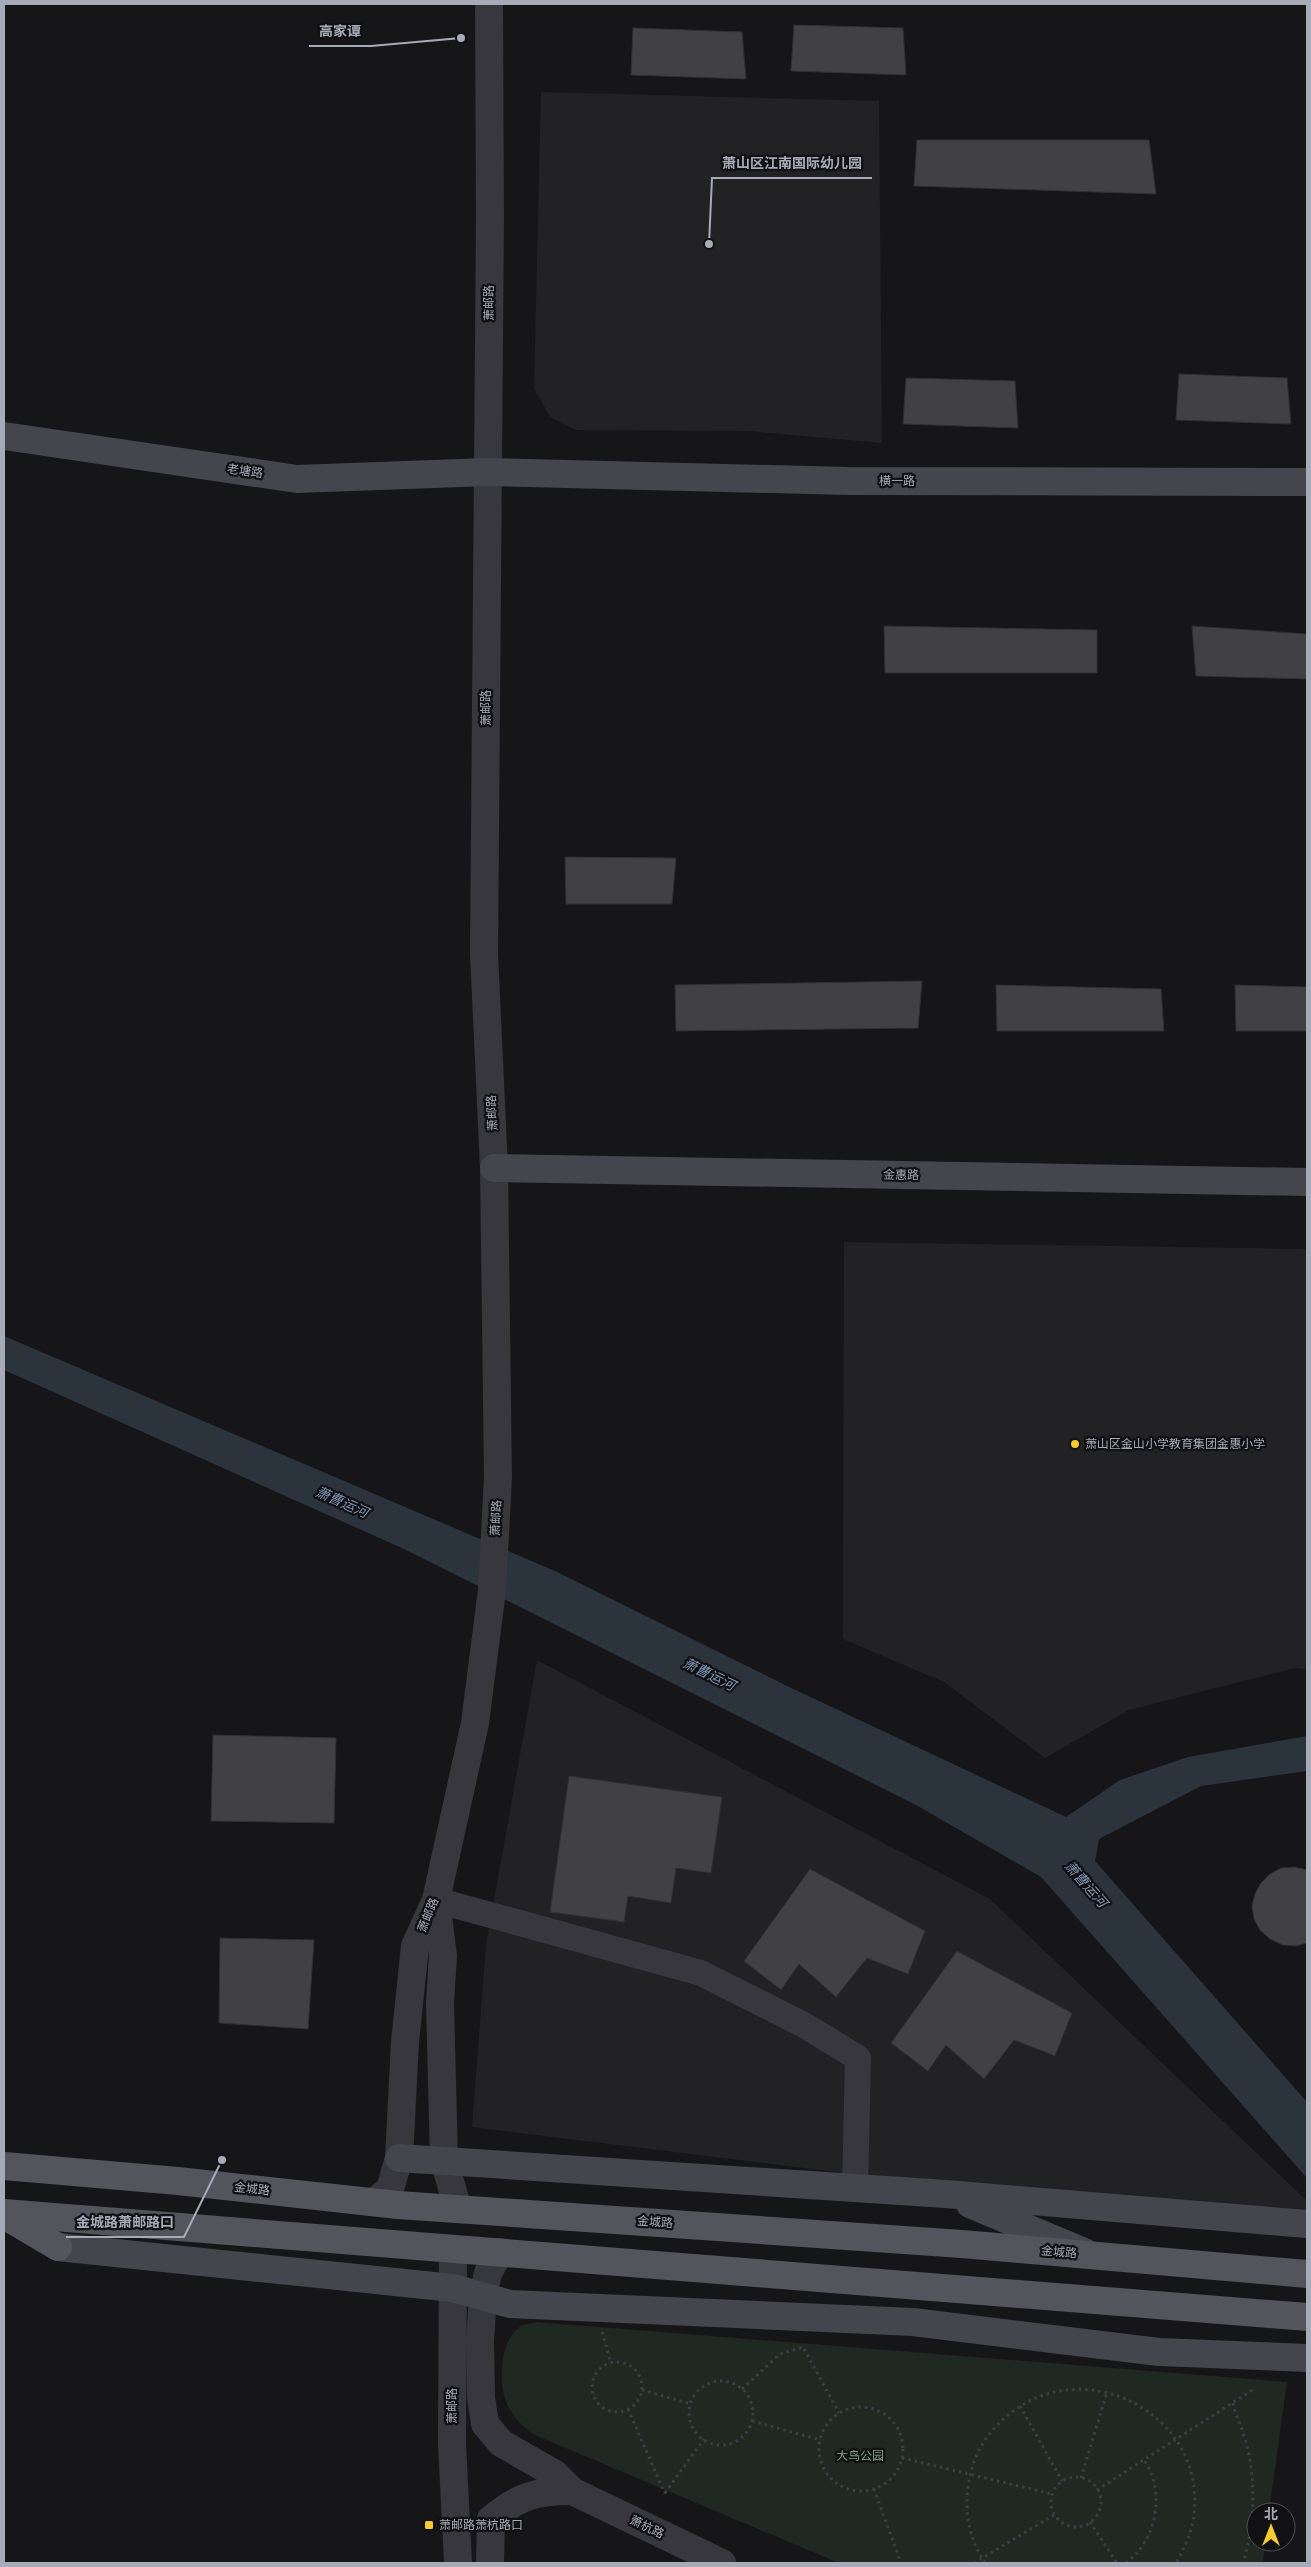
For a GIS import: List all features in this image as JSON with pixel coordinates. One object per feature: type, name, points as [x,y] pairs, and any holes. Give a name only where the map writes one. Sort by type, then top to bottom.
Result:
[{"type":"main road","name":"老塘路","points":[[4,436],[297,479],[488,472]]},
{"type":"main road","name":"横一路","points":[[488,472],[848,481],[1307,482]]},
{"type":"main road","name":"金惠路","points":[[494,1168],[1307,1182]]},
{"type":"main road","points":[[4,2149],[178,2181]]},
{"type":"main road","points":[[399,2158],[946,2194],[1307,2224]]},
{"type":"main road","name":"金城路","points":[[4,2166],[458,2209],[962,2244],[1307,2274]]},
{"type":"main road","points":[[946,2194],[1090,2255]]},
{"type":"main road","points":[[4,2214],[58,2247],[453,2288],[510,2304],[913,2322],[1159,2352],[1307,2358]]},
{"type":"main road","points":[[4,2214],[1307,2317]]},
{"type":"street","name":"萧邮路","points":[[374,2202],[390,2189],[399,2158],[405,2042],[416,1946],[436,1900],[475,1723],[492,1590],[498,1477],[494,1168],[484,953],[489,4]]},
{"type":"street","points":[[458,2209],[444,2160],[440,2004],[443,1956],[436,1900],[701,1973],[804,2025],[858,2058],[855,2188]]},
{"type":"street","name":"萧邮路","points":[[453,2249],[452,2444],[458,2563]]},
{"type":"street","points":[[500,2252],[488,2273],[483,2296],[480,2340],[484,2424],[501,2442],[555,2474],[572,2491]]},
{"type":"street","points":[[490,2563],[491,2519],[512,2502],[534,2493],[572,2491]]},
{"type":"street","name":"萧杭路","points":[[572,2491],[722,2563]]},
{"type":"path","points":[[742,2389],[780,2354],[803,2347],[839,2412]]},
{"type":"path","points":[[612,2363],[627,2364],[639,2375],[642,2390],[634,2404],[628,2409],[612,2411],[598,2404],[592,2388],[597,2372],[612,2363]]},
{"type":"path","points":[[731,2382],[742,2389],[752,2404],[752,2421],[744,2435],[735,2442],[714,2444],[704,2439],[691,2424],[691,2404],[695,2395],[711,2383],[731,2382]]},
{"type":"path","points":[[985,2563],[973,2539],[968,2522],[966,2503],[970,2474],[979,2450],[988,2435],[1000,2421],[1020,2406],[1047,2393],[1065,2389],[1095,2389],[1123,2397],[1149,2411],[1170,2431],[1185,2456],[1193,2484],[1194,2513],[1188,2542],[1176,2563]]},
{"type":"path","points":[[1098,2490],[1254,2389]]},
{"type":"path","points":[[642,2390],[691,2404]]},
{"type":"path","points":[[1082,2478],[1107,2392]]},
{"type":"path","points":[[1233,2403],[1246,2444],[1253,2496],[1248,2546],[1243,2563]]},
{"type":"path","points":[[1020,2406],[1062,2481]]},
{"type":"path","points":[[865,2407],[879,2411],[891,2419],[899,2430],[903,2444],[902,2458],[897,2472],[887,2482],[874,2489],[860,2491],[846,2488],[834,2482],[825,2472],[820,2459],[820,2440],[829,2421],[839,2412],[865,2407]]},
{"type":"path","points":[[628,2409],[665,2494],[704,2439]]},
{"type":"path","points":[[752,2421],[820,2440]]},
{"type":"path","points":[[902,2458],[1052,2494]]},
{"type":"path","points":[[1126,2563],[1142,2547],[1150,2532],[1155,2516],[1154,2482],[1144,2460]]},
{"type":"path","points":[[1070,2478],[1082,2478],[1098,2490],[1100,2506],[1098,2513],[1090,2522],[1079,2527],[1063,2524],[1054,2515],[1050,2503],[1052,2494],[1062,2481],[1070,2478]]},
{"type":"path","points":[[874,2489],[901,2563]]},
{"type":"path","points":[[974,2563],[1054,2515]]},
{"type":"path","points":[[1090,2522],[1117,2563]]},
{"type":"shaded area","points":[[541,92],[879,101],[882,443],[749,431],[576,430],[550,417],[534,388]]},
{"type":"shaded area","name":"萧山区金山小学教育集团金惠小学","points":[[844,1242],[1307,1249],[1307,1669],[1295,1668],[1129,1710],[1045,1758],[944,1682],[843,1639]]},
{"type":"shaded area","points":[[537,1660],[990,1899],[1307,2201],[1307,2230],[472,2127],[486,1945]]},
{"type":"green space","name":"大鸟公园","points":[[536,2322],[1287,2382],[1270,2502],[1246,2502],[1246,2552],[1264,2552],[1263,2563],[839,2563],[535,2435],[527,2429],[509,2408],[505,2399],[502,2377],[502,2364],[508,2342],[521,2326]]},
{"type":"water","name":"萧曹运河","points":[[4,1336],[555,1571],[787,1686],[1066,1817],[1120,1780],[1188,1757],[1307,1736],[1307,1771],[1201,1786],[1099,1839],[1095,1861],[1307,2102],[1307,2178],[1041,1877],[916,1805],[404,1549],[4,1370]]},
{"type":"building","points":[[794,25],[903,28],[906,75],[791,71]]},
{"type":"building","points":[[633,28],[742,32],[746,79],[631,75]]},
{"type":"building","points":[[917,140],[1149,140],[1156,194],[914,186]]},
{"type":"building","points":[[1179,374],[1287,378],[1291,424],[1176,420]]},
{"type":"building","points":[[906,378],[1015,381],[1018,428],[903,424]]},
{"type":"building","points":[[884,626],[1097,630],[1097,673],[885,673]]},
{"type":"building","points":[[1192,626],[1307,634],[1307,679],[1196,676]]},
{"type":"building","points":[[565,857],[676,858],[672,904],[566,904]]},
{"type":"building","points":[[922,981],[918,1028],[676,1031],[675,985]]},
{"type":"building","points":[[996,985],[1161,989],[1164,1031],[997,1031]]},
{"type":"building","points":[[1235,985],[1307,987],[1307,1031],[1236,1031]]},
{"type":"building","points":[[213,1735],[336,1738],[334,1823],[211,1821]]},
{"type":"building","points":[[569,1776],[722,1797],[711,1873],[676,1868],[671,1903],[628,1896],[624,1922],[550,1912]]},
{"type":"building","points":[[1294,1867],[1307,1870],[1307,1943],[1296,1946],[1283,1945],[1270,1939],[1260,1930],[1254,1919],[1252,1906],[1255,1894],[1261,1883],[1270,1874],[1281,1868]]},
{"type":"building","points":[[810,1869],[925,1931],[908,1974],[867,1958],[836,1997],[799,1964],[781,1990],[744,1961]]},
{"type":"building","points":[[220,1938],[314,1940],[308,2029],[219,2023]]},
{"type":"building","points":[[957,1951],[1072,2013],[1055,2056],[1014,2040],[984,2079],[946,2045],[928,2071],[891,2043]]},
{"type":"place","name":"高家谭","points":[[461,38]]},
{"type":"place","name":"萧山区江南国际幼儿园","points":[[709,244]]},
{"type":"place","name":"萧山区金山小学教育集团金惠小学","points":[[1075,1444]]},
{"type":"place","name":"金城路萧邮路口","points":[[222,2160]]},
{"type":"place","name":"萧邮路萧杭路口","points":[[429,2525]]}]
